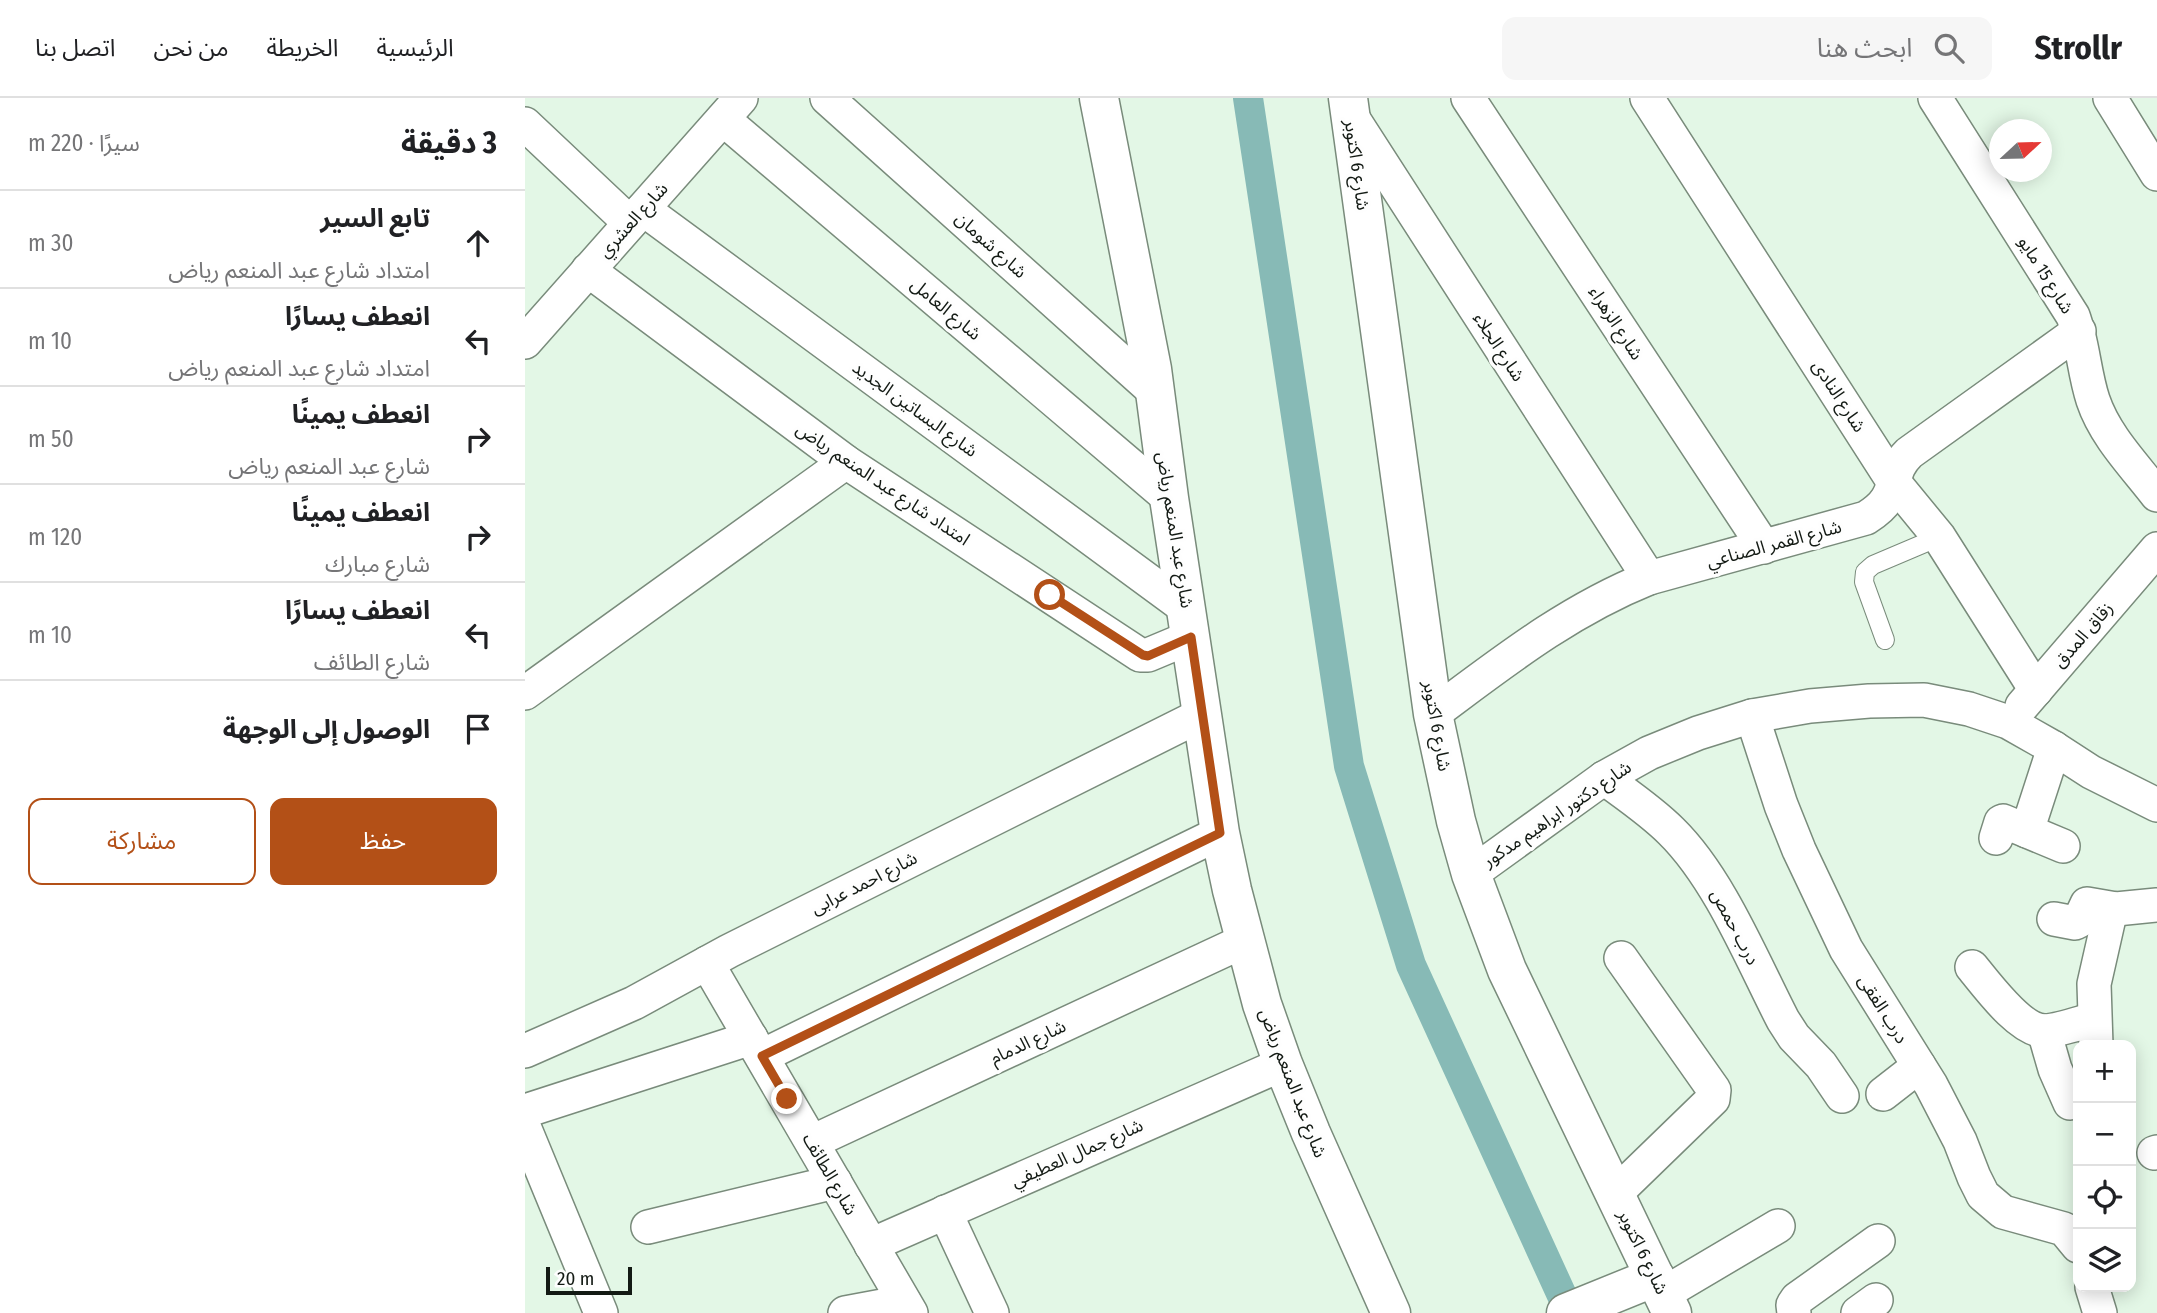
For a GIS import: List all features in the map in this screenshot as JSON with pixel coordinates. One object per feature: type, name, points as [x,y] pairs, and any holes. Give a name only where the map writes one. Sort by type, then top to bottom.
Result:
[{"type":"street","points":[[525,108],[534,98]]},
{"type":"street","name":"شارع شومان","points":[[827,98],[1155,392]]},
{"type":"street","name":"شارع عبد المنعم رياض","points":[[1099,98],[1148,347],[1220,833],[1244,941],[1283,1063],[1316,1145],[1391,1313]]},
{"type":"street","name":"شارع الزهراء","points":[[1468,98],[1764,547]]},
{"type":"street","name":"شارع النادى","points":[[1647,98],[1893,481],[1939,537],[2036,690]]},
{"type":"street","name":"شارع 15 مايو","points":[[1935,98],[2073,316],[2079,331],[2086,378],[2104,427],[2157,495]]},
{"type":"street","points":[[2110,98],[2157,174]]},
{"type":"street","name":"شارع الجلاء","points":[[1349,107],[1649,578]]},
{"type":"street","name":"شارع 6 اكتوبر","points":[[1349,107],[1433,714],[1446,781],[1471,874],[1507,970],[1615,1194],[1653,1294]]},
{"type":"street","name":"شارع العشري","points":[[525,342],[732,108]]},
{"type":"street","name":"شارع العامل","points":[[732,108],[1169,498]]},
{"type":"street","name":"شارع البساتين الجديد","points":[[525,124],[636,216],[1189,623]]},
{"type":"street","name":"امتداد شارع عبد المنعم رياض","points":[[588,270],[846,462],[1140,654],[1148,656],[1189,623]]},
{"type":"street","name":"شارع القمر الصناعي","points":[[1433,714],[1544,632],[1593,604],[1649,578],[1866,518],[1879,509],[1889,496],[1901,461],[1909,453],[2079,331]]},
{"type":"street","points":[[525,693],[846,462]]},
{"type":"street","name":"زقاق المدق","points":[[2008,722],[2157,548]]},
{"type":"street","name":"شارع دكتور ابراهيم مدكور","points":[[1471,874],[1604,778],[1649,752],[1752,716],[1822,705],[1924,700],[1969,709],[2008,722],[2091,772],[2157,805]]},
{"type":"street","name":"شارع احمد عرابى","points":[[525,1051],[634,1003],[707,963],[1203,714]]},
{"type":"street","name":"درب الفقى","points":[[1752,716],[1781,805],[1846,949],[1931,1085],[1960,1140],[1983,1195],[2003,1212],[2064,1229],[2073,1240]]},
{"type":"street","points":[[2054,748],[2011,834],[2063,846]]},
{"type":"street","name":"درب حمص","points":[[1604,778],[1672,832],[1697,860],[1722,900],[1783,1020],[1794,1037],[1821,1065],[1842,1096]]},
{"type":"street","points":[[525,1111],[756,1047],[1220,833]]},
{"type":"street","points":[[2054,919],[2075,923],[2079,921],[2087,904],[2111,909],[2156,901]]},
{"type":"street","points":[[1972,967],[2011,1012],[2029,1026],[2043,1031],[2095,1032],[2094,984],[2111,909]]},
{"type":"street","name":"شارع الدمام","points":[[812,1142],[1244,941]]},
{"type":"street","points":[[1615,1194],[1713,1099],[1714,1090],[1621,958]]},
{"type":"street","name":"شارع الطائف","points":[[707,963],[907,1308]]},
{"type":"street","points":[[2043,1031],[2055,1069],[2070,1103]]},
{"type":"street","name":"شارع جمال العطيفي","points":[[871,1245],[1283,1063]]},
{"type":"street","points":[[1883,1094],[1919,1066]]},
{"type":"street","points":[[525,1129],[601,1313]]},
{"type":"street","points":[[648,1227],[835,1182]]},
{"type":"street","points":[[945,1212],[992,1313]]},
{"type":"street","points":[[1566,1313],[1653,1294],[1777,1226]]},
{"type":"street","points":[[1794,1313],[1793,1305],[1797,1299],[1878,1241]]},
{"type":"street","points":[[2094,1292],[2100,1313]]},
{"type":"street","points":[[845,1313],[907,1308]]},
{"type":"lane","points":[[1885,640],[1864,582],[1864,572],[1873,565],[1939,537]]},
{"type":"waterway","points":[[1248,98],[1349,766],[1411,965],[1570,1313]]},
{"type":"route","points":[[787,1099],[762,1056],[1220,833],[1191,637],[1148,656],[1143,655],[1050,595]]}]
